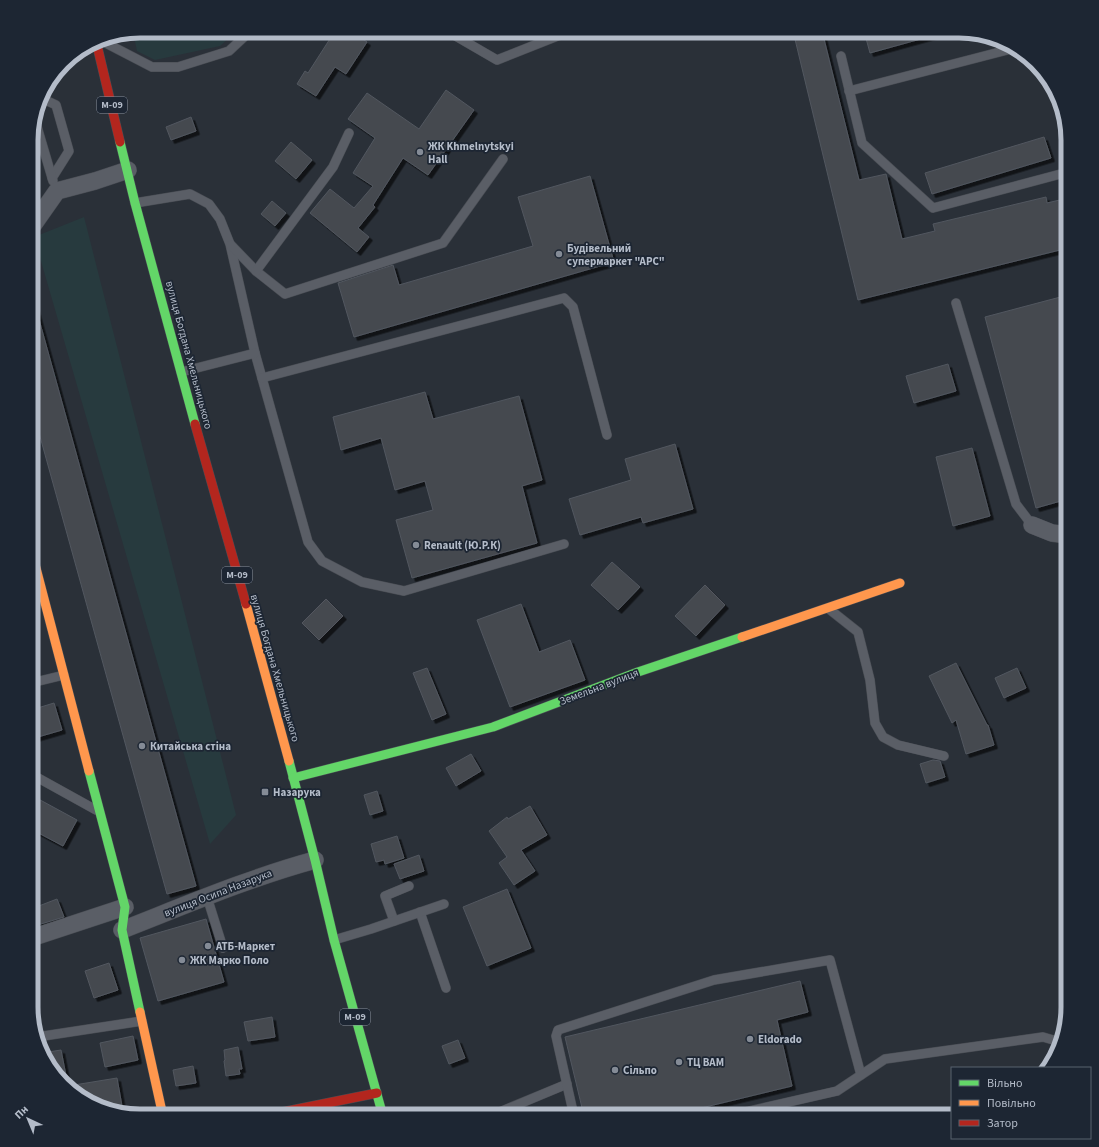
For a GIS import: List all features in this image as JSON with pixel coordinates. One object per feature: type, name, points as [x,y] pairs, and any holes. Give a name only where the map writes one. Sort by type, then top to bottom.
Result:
[{"type":"main road","name":"вулиця Богдана Хмельницького","points":[[98,48],[135,203],[293,778],[315,860],[334,940],[381,1109]]},
{"type":"main road","points":[[38,576],[125,906],[122,930],[161,1109]]},
{"type":"main road","name":"Земельна вулиця","points":[[293,778],[493,727],[638,672],[900,582]]},
{"type":"main road","points":[[298,1109],[377,1093]]},
{"type":"street","points":[[38,215],[54,185],[95,181],[128,170]]},
{"type":"street","points":[[1032,524],[1052,533],[1061,534]]},
{"type":"street","name":"вулиця Осипа Назарука","points":[[122,930],[284,868],[315,860]]},
{"type":"street","points":[[38,936],[125,906]]},
{"type":"lane","points":[[106,43],[152,67],[178,67],[229,51],[243,38]]},
{"type":"lane","points":[[458,38],[496,60],[552,38]]},
{"type":"lane","points":[[850,91],[1006,50]]},
{"type":"lane","points":[[841,56],[862,143],[933,208],[1061,174]]},
{"type":"lane","points":[[46,100],[56,105],[68,152],[54,185]]},
{"type":"lane","points":[[38,131],[54,185]]},
{"type":"lane","points":[[256,271],[333,167],[349,133]]},
{"type":"lane","points":[[230,244],[256,271],[285,294],[443,243],[503,159]]},
{"type":"lane","points":[[135,203],[190,194],[209,204],[220,219],[230,244],[255,353],[308,542],[322,561],[362,582],[404,591],[564,544]]},
{"type":"lane","points":[[262,378],[564,298],[573,307],[607,435]]},
{"type":"lane","points":[[956,303],[1016,504],[1032,524]]},
{"type":"lane","points":[[181,372],[255,353]]},
{"type":"lane","points":[[828,608],[858,632],[870,680],[876,723],[883,736],[898,745],[944,756]]},
{"type":"lane","points":[[38,681],[64,675]]},
{"type":"lane","points":[[38,778],[101,813]]},
{"type":"lane","points":[[394,921],[385,896],[410,886]]},
{"type":"lane","points":[[207,897],[223,948]]},
{"type":"lane","points":[[334,940],[372,929],[444,904]]},
{"type":"lane","points":[[420,912],[446,988]]},
{"type":"lane","points":[[572,1109],[556,1036],[558,1030],[714,980],[830,960],[861,1075]]},
{"type":"lane","points":[[43,1037],[142,1021]]},
{"type":"lane","points":[[759,1109],[837,1091],[885,1059],[1043,1037],[1056,1041]]},
{"type":"lane","points":[[507,1109],[567,1084]]},
{"type":"green space","points":[[134,38],[229,38],[220,46],[155,60],[137,51]]},
{"type":"green space","points":[[84,217],[236,815],[210,844],[38,251],[38,235]]},
{"type":"building","points":[[330,38],[361,38],[367,42],[346,74],[335,67],[316,96],[297,84],[305,71],[308,73]]},
{"type":"building","points":[[795,38],[824,38],[859,180],[886,174],[902,239],[935,231],[933,224],[1046,197],[1047,203],[1061,200],[1061,250],[858,300]]},
{"type":"building","points":[[866,38],[924,38],[870,53]]},
{"type":"building","points":[[446,90],[474,110],[428,175],[403,158],[373,205],[375,207],[358,228],[369,237],[357,252],[310,213],[330,189],[354,208],[373,186],[353,173],[375,138],[348,119],[367,93],[419,129]]},
{"type":"building","points":[[191,117],[196,131],[171,140],[166,127]]},
{"type":"building","points":[[1044,137],[1051,158],[932,194],[925,173]]},
{"type":"building","points":[[291,142],[312,160],[296,179],[275,161]]},
{"type":"building","name":"Будівельний супермаркет \"АРС\"","points":[[590,176],[614,262],[354,337],[338,283],[393,265],[399,285],[533,246],[518,197]]},
{"type":"building","points":[[272,201],[286,213],[275,226],[261,214]]},
{"type":"building","points":[[1061,297],[1061,501],[1036,508],[985,317]]},
{"type":"building","points":[[38,316],[196,886],[167,894],[38,429]]},
{"type":"building","points":[[948,364],[956,391],[914,403],[906,376]]},
{"type":"building","points":[[425,392],[433,419],[519,396],[542,480],[522,486],[537,543],[412,578],[396,520],[433,510],[425,481],[395,490],[381,438],[341,450],[333,417]]},
{"type":"building","points":[[675,444],[693,509],[643,523],[641,517],[580,535],[569,499],[631,480],[625,459]]},
{"type":"building","points":[[972,448],[990,516],[953,526],[936,457]]},
{"type":"building","points":[[612,562],[640,587],[618,610],[591,585]]},
{"type":"building","points":[[705,585],[725,605],[696,636],[675,616]]},
{"type":"building","points":[[326,599],[343,616],[319,640],[302,623]]},
{"type":"building","points":[[521,604],[539,652],[570,640],[585,680],[510,707],[477,620]]},
{"type":"building","points":[[956,663],[988,725],[994,745],[966,754],[956,720],[952,723],[929,676]]},
{"type":"building","points":[[427,668],[446,714],[432,720],[413,673]]},
{"type":"building","points":[[1017,668],[1026,688],[1004,698],[995,678]]},
{"type":"building","points":[[54,703],[62,730],[38,737],[38,708]]},
{"type":"building","points":[[471,754],[481,771],[456,786],[446,768]]},
{"type":"building","points":[[933,760],[940,761],[945,777],[926,783],[920,764]]},
{"type":"building","points":[[377,791],[383,811],[370,815],[364,795]]},
{"type":"building","points":[[38,799],[77,820],[63,846],[38,833]]},
{"type":"building","points":[[530,806],[547,835],[521,850],[535,871],[514,885],[499,863],[507,857],[489,831],[507,817],[508,819]]},
{"type":"building","points":[[397,836],[404,858],[385,864],[384,860],[376,862],[371,844]]},
{"type":"building","points":[[419,855],[424,871],[400,879],[394,864]]},
{"type":"building","points":[[507,889],[531,948],[487,966],[463,907]]},
{"type":"building","points":[[57,899],[64,917],[38,925],[38,906]]},
{"type":"building","name":"ЖК Марко Поло","points":[[206,919],[224,982],[158,1001],[140,938]]},
{"type":"building","points":[[109,963],[118,990],[94,998],[85,971]]},
{"type":"building","name":"ТЦ ВАМ","points":[[800,981],[808,1012],[777,1020],[792,1086],[697,1109],[582,1109],[565,1037]]},
{"type":"building","points":[[272,1017],[275,1037],[248,1041],[244,1022]]},
{"type":"building","points":[[133,1036],[138,1060],[105,1067],[100,1043]]},
{"type":"building","points":[[458,1040],[465,1058],[449,1064],[442,1046]]},
{"type":"building","points":[[238,1047],[242,1069],[239,1069],[240,1074],[226,1076],[224,1050]]},
{"type":"building","points":[[61,1050],[66,1077],[55,1064],[49,1052]]},
{"type":"building","points":[[193,1066],[196,1083],[176,1086],[173,1070]]},
{"type":"building","points":[[117,1078],[122,1106],[107,1104],[89,1095],[74,1085]]},
{"type":"traffic: fast","points":[[120,142],[195,424]]},
{"type":"traffic: fast","points":[[293,778],[493,727],[638,672],[742,637]]},
{"type":"traffic: fast","points":[[289,761],[334,940],[381,1109]]},
{"type":"traffic: fast","points":[[89,771],[125,907],[122,930],[140,1012]]},
{"type":"traffic: slow","points":[[38,576],[89,771]]},
{"type":"traffic: slow","points":[[742,637],[900,583]]},
{"type":"traffic: slow","points":[[246,604],[289,761]]},
{"type":"traffic: slow","points":[[140,1012],[161,1109]]},
{"type":"traffic: jam","points":[[98,48],[120,142]]},
{"type":"traffic: jam","points":[[195,424],[246,604]]},
{"type":"traffic: jam","points":[[298,1109],[377,1093]]},
{"type":"place","name":"ЖК Khmelnytskyi Hall","points":[[420,152]]},
{"type":"place","name":"Будівельний супермаркет \"АРС\"","points":[[559,254]]},
{"type":"place","name":"Renault (Ю.Р.К)","points":[[416,545]]},
{"type":"place","name":"Китайська стіна","points":[[142,746]]},
{"type":"place","name":"Назарука","points":[[265,792]]},
{"type":"place","name":"АТБ-Маркет","points":[[208,946]]},
{"type":"place","name":"ЖК Марко Поло","points":[[182,960]]},
{"type":"place","name":"Eldorado","points":[[750,1039]]},
{"type":"place","name":"ТЦ ВАМ","points":[[679,1062]]},
{"type":"place","name":"Сільпо","points":[[615,1070]]}]
